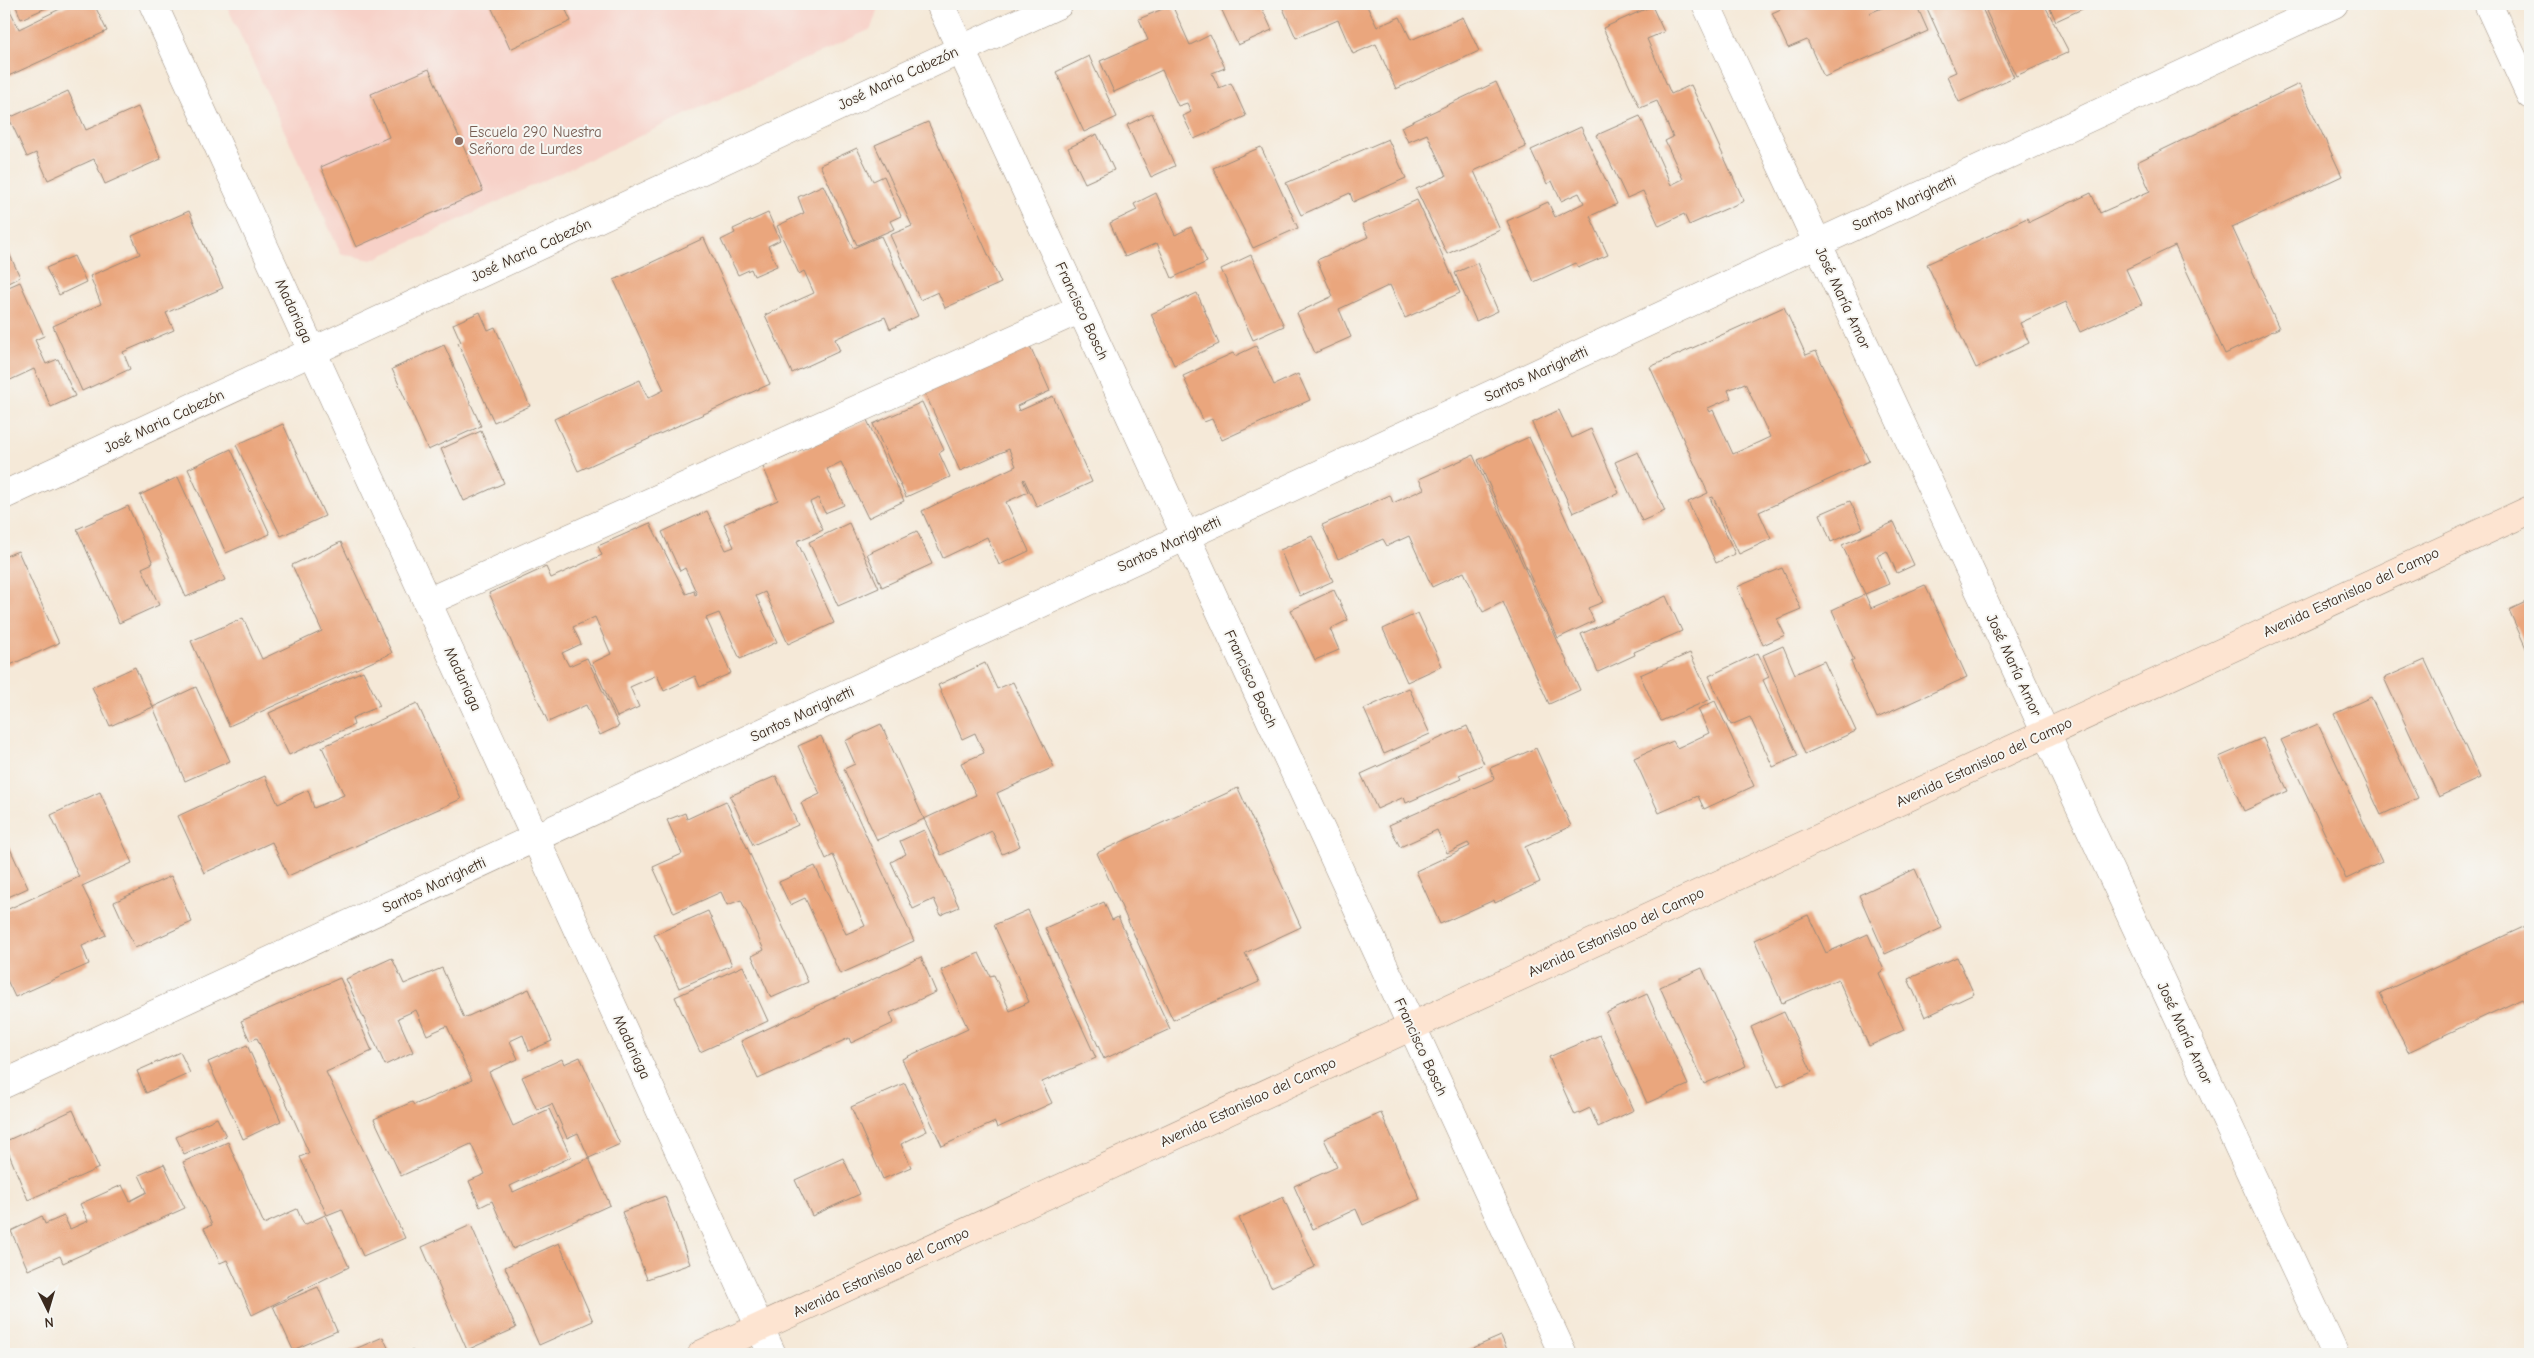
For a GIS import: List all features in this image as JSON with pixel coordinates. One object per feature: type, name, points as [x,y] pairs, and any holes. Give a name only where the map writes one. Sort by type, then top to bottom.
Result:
[{"type":"main road","name":"Avenida Estanislao del Campo","points":[[702,1354],[2530,510]]},
{"type":"street","name":"Madariaga","points":[[153,4],[772,1354]]},
{"type":"street","name":"Francisco Bosch","points":[[940,4],[1563,1354]]},
{"type":"street","name":"José Maria Cabezón","points":[[4,495],[1059,4]]},
{"type":"street","name":"José María Amor","points":[[1706,4],[2335,1354]]},
{"type":"street","name":"Santos Marighetti","points":[[4,1084],[2334,4]]},
{"type":"street","points":[[2488,4],[2530,95]]},
{"type":"street","points":[[427,602],[1081,309]]},
{"type":"shaded area","name":"Escuela 290 Nuestra Señora de Lurdes","points":[[226,4],[879,4],[871,29],[372,260],[341,254]]},
{"type":"building","points":[[4,4],[7,4],[19,29],[70,4],[94,4],[107,31],[4,78]]},
{"type":"building","points":[[15,4],[55,4],[21,19]]},
{"type":"building","points":[[490,4],[563,4],[571,21],[510,49]]},
{"type":"building","points":[[1219,4],[1260,4],[1272,30],[1238,45]]},
{"type":"building","points":[[1281,4],[1366,4],[1377,27],[1400,17],[1411,40],[1463,17],[1479,51],[1396,89],[1376,44],[1353,54],[1338,20],[1296,38]]},
{"type":"building","points":[[1792,4],[1886,4],[1870,13],[1891,4],[1916,4],[1928,31],[1824,77],[1807,40],[1788,48],[1772,13]]},
{"type":"building","points":[[1925,4],[1980,4],[2014,77],[1959,102],[1947,76],[1956,72]]},
{"type":"building","points":[[2002,4],[2044,4],[2069,52],[2016,76],[1986,11]]},
{"type":"building","points":[[2048,4],[2093,4],[2056,21]]},
{"type":"building","points":[[1172,5],[1190,45],[1210,35],[1225,68],[1212,73],[1219,88],[1231,83],[1246,116],[1194,139],[1183,116],[1191,112],[1187,103],[1178,106],[1162,70],[1114,92],[1100,61],[1148,40],[1139,19]]},
{"type":"building","points":[[1652,6],[1664,32],[1647,39],[1671,94],[1691,85],[1744,201],[1689,225],[1684,214],[1659,226],[1643,191],[1627,198],[1597,135],[1640,116],[1671,185],[1683,179],[1665,141],[1673,137],[1657,101],[1640,108],[1603,28]]},
{"type":"building","points":[[1089,56],[1117,117],[1084,132],[1056,72]]},
{"type":"building","points":[[429,69],[483,191],[356,247],[321,167],[389,137],[371,94]]},
{"type":"building","points":[[1496,82],[1526,147],[1474,171],[1500,230],[1447,254],[1416,189],[1446,176],[1427,134],[1408,142],[1401,127]]},
{"type":"building","points":[[2299,84],[2342,176],[2232,227],[2279,328],[2225,354],[2175,246],[2126,269],[2142,304],[2080,332],[2066,302],[2020,323],[2029,343],[1976,368],[1927,264],[2027,218],[2029,222],[2091,193],[2100,213],[2150,191],[2137,162]]},
{"type":"building","points":[[68,91],[86,130],[138,107],[161,159],[105,184],[94,159],[48,180],[36,153],[27,157],[9,118]]},
{"type":"building","points":[[1152,113],[1175,166],[1151,177],[1127,125]]},
{"type":"building","points":[[928,122],[1001,283],[945,308],[938,292],[920,300],[890,235],[912,226],[875,145]]},
{"type":"building","points":[[1581,127],[1617,204],[1590,216],[1608,255],[1578,268],[1576,263],[1534,282],[1507,221],[1548,202],[1555,217],[1584,203],[1579,193],[1561,201],[1552,181],[1547,184],[1531,150]]},
{"type":"building","points":[[1097,134],[1114,170],[1085,183],[1068,148]]},
{"type":"building","points":[[1388,139],[1406,178],[1353,202],[1350,193],[1301,215],[1286,183]]},
{"type":"building","points":[[1261,147],[1298,228],[1253,248],[1213,168]]},
{"type":"building","points":[[857,148],[873,181],[884,176],[901,216],[890,221],[894,229],[857,245],[820,165]]},
{"type":"building","points":[[823,185],[853,248],[881,236],[918,316],[890,329],[885,317],[835,339],[840,351],[792,373],[765,315],[814,293],[804,271],[799,274],[777,226],[804,213],[798,197]]},
{"type":"building","points":[[1156,193],[1175,235],[1191,227],[1207,262],[1172,278],[1157,243],[1125,257],[1110,223],[1137,210],[1134,204]]},
{"type":"building","points":[[1417,200],[1460,293],[1405,318],[1390,285],[1339,309],[1351,337],[1315,353],[1297,313],[1333,296],[1317,260],[1368,237],[1362,224]]},
{"type":"building","points":[[189,211],[223,288],[166,313],[174,330],[123,352],[130,369],[82,391],[53,326],[101,304],[90,276],[140,254],[132,236]]},
{"type":"building","points":[[768,213],[780,240],[768,246],[777,266],[754,276],[751,269],[738,275],[721,240],[735,233],[733,229]]},
{"type":"building","points":[[704,238],[770,384],[578,471],[554,419],[640,380],[648,398],[664,390],[614,280]]},
{"type":"building","points":[[4,242],[20,277],[4,285]]},
{"type":"building","points":[[1251,255],[1284,326],[1253,340],[1221,269]]},
{"type":"building","points":[[74,256],[86,282],[59,295],[46,268]]},
{"type":"building","points":[[1477,263],[1498,311],[1476,321],[1455,273]]},
{"type":"building","points":[[20,282],[44,336],[35,340],[46,364],[58,359],[75,396],[51,407],[34,369],[4,383],[4,289]]},
{"type":"building","points":[[1197,293],[1219,344],[1174,365],[1151,314]]},
{"type":"building","points":[[1784,307],[1806,355],[1816,351],[1869,461],[1759,512],[1771,539],[1739,554],[1713,497],[1710,498],[1735,554],[1716,563],[1688,502],[1708,493],[1650,367]],"holes":[[[1745,383],[1770,437],[1733,454],[1713,410],[1710,412],[1708,408],[1731,398],[1728,390]]]},
{"type":"building","points":[[480,312],[488,330],[495,327],[530,406],[494,422],[458,343],[461,342],[453,324]]},
{"type":"building","points":[[444,345],[481,426],[428,450],[392,369]]},
{"type":"building","points":[[1030,346],[1050,391],[1017,406],[1019,411],[1053,396],[1092,482],[1037,507],[1024,479],[1028,492],[1006,502],[1029,551],[999,565],[987,537],[943,558],[922,511],[1016,466],[1009,449],[960,471],[924,391]]},
{"type":"building","points":[[1256,346],[1274,385],[1298,374],[1310,400],[1222,440],[1212,419],[1204,422],[1183,376],[1233,353],[1235,356]]},
{"type":"building","points":[[922,402],[944,450],[939,453],[950,477],[906,497],[873,424]]},
{"type":"building","points":[[1559,410],[1572,438],[1591,429],[1619,493],[1573,513],[1532,423]]},
{"type":"building","points":[[867,420],[904,501],[868,518],[841,462],[827,469],[844,505],[825,513],[818,498],[810,502],[823,530],[797,541],[834,623],[788,644],[765,592],[756,596],[777,642],[740,659],[719,613],[706,618],[731,673],[700,687],[695,676],[664,691],[657,675],[630,687],[639,707],[617,717],[592,663],[611,654],[595,617],[573,627],[581,644],[562,653],[569,666],[587,658],[619,726],[600,735],[586,705],[548,722],[489,593],[546,567],[551,578],[602,555],[598,546],[650,523],[686,594],[694,591],[695,595],[697,594],[685,568],[680,571],[662,532],[707,511],[726,550],[734,547],[724,524],[778,500],[763,467]]},
{"type":"building","points":[[283,424],[325,516],[281,536],[236,445]]},
{"type":"building","points":[[481,431],[504,483],[464,501],[441,449]]},
{"type":"building","points":[[1529,437],[1603,602],[1588,608],[1594,621],[1558,638],[1478,460]]},
{"type":"building","points":[[231,449],[270,534],[226,553],[188,469]]},
{"type":"building","points":[[1638,452],[1665,511],[1642,521],[1615,462]]},
{"type":"building","points":[[1473,455],[1580,690],[1549,704],[1503,602],[1483,612],[1464,572],[1432,587],[1409,536],[1387,546],[1383,539],[1338,559],[1322,525],[1390,495],[1393,503],[1424,489],[1419,479]]},
{"type":"building","points":[[178,477],[225,580],[186,597],[140,495]]},
{"type":"building","points":[[1850,501],[1863,528],[1831,542],[1820,514]]},
{"type":"building","points":[[128,506],[153,563],[142,568],[159,605],[119,623],[77,529]]},
{"type":"building","points":[[1894,522],[1914,565],[1897,573],[1887,551],[1877,556],[1889,584],[1865,594],[1842,545]]},
{"type":"building","points":[[849,523],[879,588],[838,606],[809,542]]},
{"type":"building","points":[[917,531],[932,564],[882,587],[867,554]]},
{"type":"building","points":[[1312,536],[1333,581],[1300,596],[1280,550]]},
{"type":"building","points":[[341,542],[392,653],[229,726],[191,641],[243,618],[262,659],[322,631],[292,565]]},
{"type":"building","points":[[18,551],[59,643],[8,666],[4,656],[4,557]]},
{"type":"building","points":[[1782,568],[1801,609],[1777,619],[1785,635],[1763,645],[1737,587]]},
{"type":"building","points":[[1925,585],[1967,677],[1877,718],[1851,662],[1854,660],[1832,610],[1865,594],[1871,608]]},
{"type":"building","points":[[1334,590],[1348,620],[1330,629],[1339,650],[1315,660],[1291,610]]},
{"type":"building","points":[[1666,596],[1682,631],[1634,652],[1635,655],[1598,672],[1581,634]]},
{"type":"building","points":[[2530,600],[2530,657],[2509,610]]},
{"type":"building","points":[[1418,613],[1442,666],[1407,682],[1383,629]]},
{"type":"building","points":[[1783,646],[1795,674],[1824,661],[1856,731],[1805,754],[1763,655]]},
{"type":"building","points":[[1690,653],[1711,699],[1661,721],[1640,675]]},
{"type":"building","points":[[1758,653],[1769,677],[1763,680],[1798,756],[1773,767],[1750,717],[1731,725],[1709,676]]},
{"type":"building","points":[[2425,660],[2480,778],[2439,797],[2384,678]]},
{"type":"building","points":[[985,663],[997,689],[1013,682],[1054,767],[997,793],[1020,846],[1002,854],[992,831],[941,855],[924,819],[976,795],[961,763],[984,753],[975,733],[962,739],[938,685]]},
{"type":"building","points":[[135,667],[153,707],[110,726],[92,687]]},
{"type":"building","points":[[363,671],[380,706],[352,718],[354,725],[289,755],[269,713]]},
{"type":"building","points":[[196,687],[230,761],[185,781],[153,707]]},
{"type":"building","points":[[1409,688],[1430,734],[1384,754],[1364,709]]},
{"type":"building","points":[[2371,697],[2418,798],[2381,815],[2334,714]]},
{"type":"building","points":[[1715,701],[1754,786],[1704,809],[1698,796],[1659,813],[1634,758],[1673,741],[1677,748],[1709,733],[1698,709]]},
{"type":"building","points":[[417,703],[461,799],[288,876],[272,842],[204,873],[178,816],[265,776],[278,804],[308,790],[314,808],[344,795],[322,747]]},
{"type":"building","points":[[881,724],[924,819],[877,840],[844,769],[855,764],[845,741]]},
{"type":"building","points":[[2318,724],[2382,862],[2346,879],[2281,740]]},
{"type":"building","points":[[1467,726],[1484,764],[1459,775],[1461,779],[1406,803],[1404,797],[1377,809],[1361,774]]},
{"type":"building","points":[[821,736],[914,941],[840,974],[805,898],[790,905],[779,882],[815,866],[846,934],[865,926],[833,855],[826,859],[801,803],[820,794],[798,746]]},
{"type":"building","points":[[2263,738],[2288,791],[2244,811],[2219,757]]},
{"type":"building","points":[[1536,748],[1571,826],[1525,847],[1540,882],[1495,903],[1494,900],[1440,924],[1416,871],[1470,846],[1468,843],[1447,853],[1437,830],[1400,847],[1389,825],[1494,779],[1490,768]]},
{"type":"building","points":[[776,776],[798,825],[753,845],[730,796]]},
{"type":"building","points":[[1238,788],[1301,927],[1245,953],[1259,982],[1173,1020],[1097,853]]},
{"type":"building","points":[[100,792],[132,863],[82,886],[106,935],[82,946],[89,964],[15,997],[7,980],[4,982],[4,911],[79,877],[51,815]]},
{"type":"building","points":[[726,801],[808,982],[771,998],[752,956],[764,950],[741,900],[727,905],[721,892],[674,913],[653,867],[682,854],[667,820],[685,813],[687,819]]},
{"type":"building","points":[[924,830],[959,907],[941,915],[934,899],[913,909],[891,862],[906,854],[900,841]]},
{"type":"building","points":[[7,842],[28,888],[4,899],[4,843]]},
{"type":"building","points":[[1915,869],[1942,928],[1885,954],[1859,895]]},
{"type":"building","points":[[171,876],[192,922],[135,948],[114,902]]},
{"type":"building","points":[[1104,902],[1112,920],[1118,917],[1170,1029],[1104,1059],[1045,928]]},
{"type":"building","points":[[1028,910],[1096,1058],[1042,1082],[1052,1103],[997,1128],[995,1122],[942,1146],[902,1059],[968,1029],[941,970],[979,953],[990,976],[994,975],[1010,1011],[1029,1002],[994,925]]},
{"type":"building","points":[[708,911],[732,965],[679,988],[654,935]]},
{"type":"building","points":[[1808,915],[1826,953],[1868,934],[1884,970],[1879,973],[1904,1030],[1869,1046],[1838,979],[1782,1003],[1754,940]]},
{"type":"building","points":[[2530,924],[2530,1017],[2522,999],[2408,1052],[2380,993]]},
{"type":"building","points":[[921,957],[936,992],[890,1013],[894,1023],[851,1043],[849,1038],[758,1079],[741,1041]]},
{"type":"building","points":[[1957,957],[1974,994],[1925,1017],[1908,979]]},
{"type":"building","points":[[392,958],[404,984],[442,968],[464,1018],[529,989],[552,1041],[529,1051],[523,1035],[510,1041],[518,1059],[489,1072],[513,1126],[549,1109],[571,1157],[510,1186],[513,1192],[589,1158],[610,1205],[513,1249],[492,1201],[480,1207],[469,1181],[485,1174],[471,1144],[401,1176],[374,1119],[412,1102],[414,1105],[472,1080],[447,1026],[427,1035],[416,1010],[398,1018],[413,1052],[385,1065],[346,979]]},
{"type":"building","points":[[743,966],[768,1021],[700,1052],[675,997]]},
{"type":"building","points":[[1702,968],[1746,1066],[1704,1084],[1660,987]]},
{"type":"building","points":[[340,978],[372,1051],[326,1072],[405,1238],[363,1256],[342,1209],[327,1215],[300,1157],[309,1153],[257,1038],[250,1041],[241,1021]]},
{"type":"building","points":[[1647,994],[1688,1085],[1647,1103],[1606,1013]]},
{"type":"building","points":[[1784,1012],[1812,1072],[1778,1087],[1751,1027]]},
{"type":"building","points":[[1600,1035],[1634,1110],[1598,1127],[1590,1108],[1575,1115],[1549,1057]]},
{"type":"building","points":[[247,1045],[281,1121],[243,1139],[208,1062]]},
{"type":"building","points":[[180,1052],[190,1073],[146,1093],[137,1071]]},
{"type":"building","points":[[580,1057],[620,1144],[589,1158],[578,1133],[567,1138],[552,1104],[537,1110],[522,1077],[562,1059],[564,1064]]},
{"type":"building","points":[[905,1083],[927,1131],[901,1144],[911,1167],[883,1179],[851,1107]]},
{"type":"building","points":[[73,1110],[99,1168],[28,1200],[4,1142]]},
{"type":"building","points":[[1381,1113],[1420,1199],[1363,1225],[1356,1209],[1313,1229],[1294,1186],[1337,1167],[1324,1139]]},
{"type":"building","points":[[217,1118],[226,1136],[184,1154],[176,1137]]},
{"type":"building","points":[[228,1142],[264,1224],[297,1209],[304,1225],[325,1215],[349,1267],[252,1315],[227,1260],[220,1263],[204,1228],[212,1225],[183,1162]]},
{"type":"building","points":[[843,1158],[860,1194],[812,1216],[795,1180]]},
{"type":"building","points":[[164,1164],[185,1208],[63,1263],[60,1256],[28,1270],[11,1231],[42,1216],[45,1224],[64,1216],[70,1229],[88,1221],[80,1204],[122,1185],[130,1201],[147,1192],[139,1175]]},
{"type":"building","points":[[665,1196],[690,1264],[647,1279],[622,1212]]},
{"type":"building","points":[[1283,1197],[1315,1267],[1271,1287],[1239,1218]]},
{"type":"building","points":[[471,1225],[516,1328],[467,1350],[422,1247]]},
{"type":"building","points":[[559,1243],[593,1321],[539,1345],[505,1267]]},
{"type":"building","points":[[318,1287],[337,1331],[293,1350],[273,1306]]},
{"type":"building","points":[[1501,1336],[1509,1354],[1459,1354]]},
{"type":"building","points":[[383,1337],[391,1354],[349,1354],[348,1352]]},
{"type":"building","points":[[412,1350],[414,1354],[401,1354]]},
{"type":"place","name":"Escuela 290 Nuestra Señora de Lurdes","points":[[459,141]]}]
